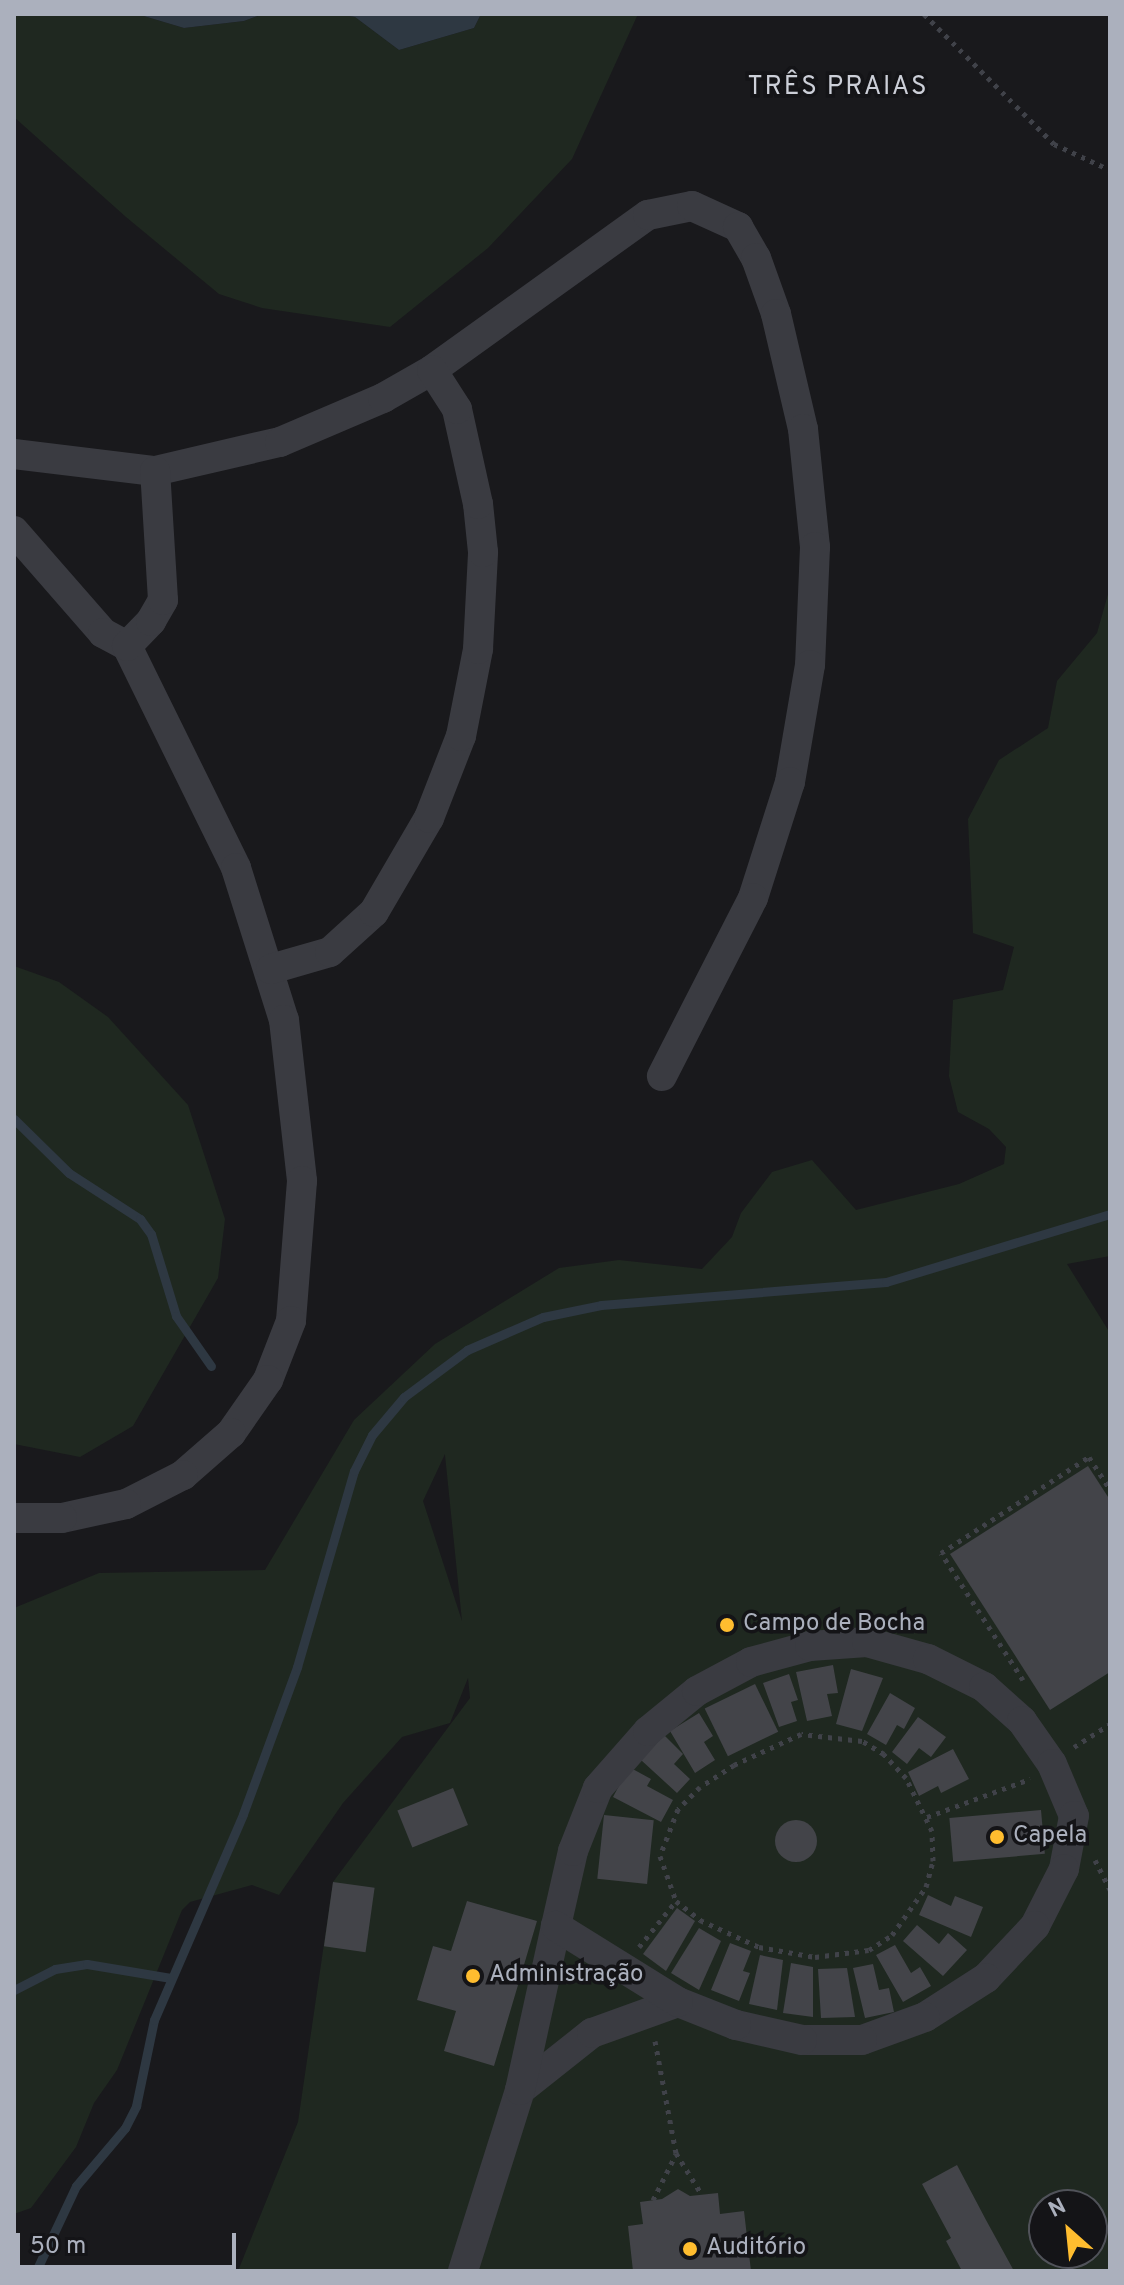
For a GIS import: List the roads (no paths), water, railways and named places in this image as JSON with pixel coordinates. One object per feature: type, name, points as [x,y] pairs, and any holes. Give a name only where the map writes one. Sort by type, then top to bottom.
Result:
[{"type":"street","points":[[14,454],[155,471],[280,442],[371,404],[432,370],[648,215],[677,206],[707,209],[738,227],[756,258],[776,314],[803,429],[815,547],[810,665],[802,724],[773,841],[753,898],[662,1076]]},
{"type":"street","points":[[271,969],[330,952],[374,912],[429,818],[461,736],[478,649],[483,552],[478,504],[457,409],[432,370]]},
{"type":"street","points":[[127,646],[151,621],[163,600],[155,471]]},
{"type":"street","points":[[14,531],[103,633],[127,646],[236,868],[271,969],[294,1073],[302,1181],[297,1290],[291,1321],[268,1380],[208,1455],[156,1491],[94,1513],[14,1518]]},
{"type":"street","points":[[463,2271],[520,2090],[556,1926],[573,1851],[598,1788],[660,1721],[697,1691],[751,1662],[810,1646],[867,1642],[928,1659],[984,1687],[1022,1721],[1052,1764],[1074,1816],[1064,1869],[1035,1926],[986,1978],[925,2017],[862,2040],[802,2040],[664,2006],[621,1970],[556,1926]]},
{"type":"street","points":[[520,2090],[592,2033],[664,2006]]},
{"type":"waterway","points":[[14,1119],[69,1173],[140,1219],[151,1234],[176,1316],[211,1366]]},
{"type":"waterway","points":[[36,2271],[76,2186],[125,2128],[136,2106],[154,2020],[243,1814],[297,1667],[354,1471],[372,1435],[404,1397],[467,1350],[543,1317],[601,1305],[886,1282],[1110,1214]]},
{"type":"waterway","points":[[14,1990],[55,1969],[87,1964],[171,1978]]},
{"type":"place","name":"Campo de Bocha","points":[[727,1625]]},
{"type":"place","name":"Capela","points":[[997,1837]]},
{"type":"place","name":"Administração","points":[[473,1976]]},
{"type":"place","name":"Auditório","points":[[690,2249]]},
{"type":"district","name":"TRÊS PRAIAS","points":[[838,88]]}]
